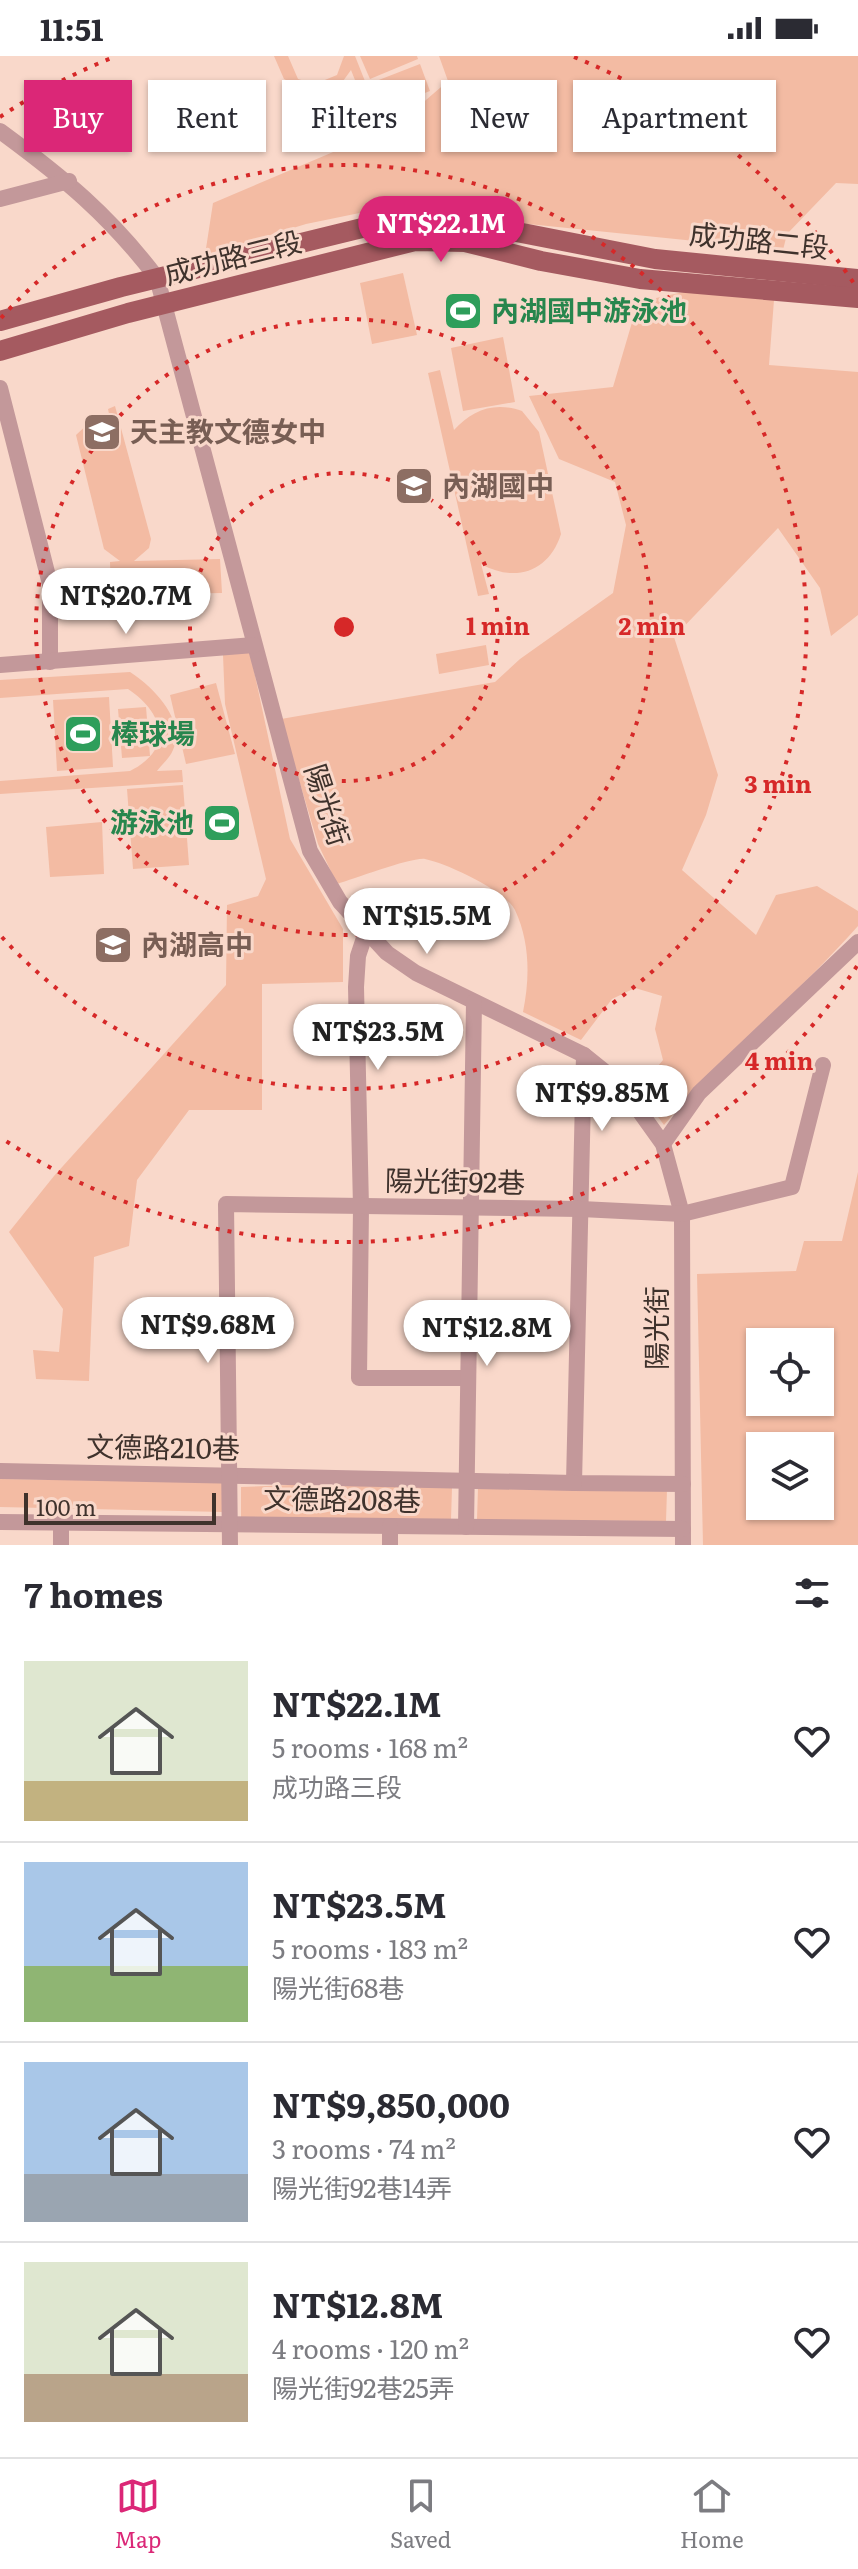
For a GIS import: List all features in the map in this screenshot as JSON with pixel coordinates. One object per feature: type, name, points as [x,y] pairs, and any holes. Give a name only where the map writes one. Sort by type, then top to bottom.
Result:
[{"type":"main road","name":"成功路三段","points":[[0,321],[157,278],[403,218],[430,215],[655,259]]},
{"type":"main road","name":"成功路三段","points":[[0,351],[165,303],[415,241],[465,242],[555,264],[718,288]]},
{"type":"main road","name":"成功路二段","points":[[655,259],[858,279]]},
{"type":"main road","name":"成功路二段","points":[[718,288],[858,298]]},
{"type":"street","points":[[0,131],[69,181],[118,228],[157,278]]},
{"type":"street","points":[[0,199],[69,181]]},
{"type":"street","name":"陽光街","points":[[157,278],[310,851],[340,902],[387,953],[416,973],[584,1055],[620,1084],[663,1144],[682,1214],[683,1537]]},
{"type":"street","points":[[0,388],[2,408],[50,584],[50,662]]},
{"type":"street","points":[[0,665],[254,645]]},
{"type":"street","points":[[366,932],[358,956],[356,987],[361,1207],[359,1378],[467,1378]]},
{"type":"street","points":[[663,1144],[699,1093],[858,942]]},
{"type":"street","points":[[466,1527],[468,1210],[474,1002]]},
{"type":"street","points":[[574,1483],[584,1055]]},
{"type":"street","name":"陽光街92巷","points":[[230,1475],[226,1204],[468,1210],[581,1209],[682,1214],[792,1187],[823,1065]]},
{"type":"street","name":"文德路210巷","points":[[0,1471],[683,1484]]},
{"type":"street","points":[[230,1475],[230,1545]]},
{"type":"street","name":"文德路208巷","points":[[0,1522],[504,1527],[683,1537]]},
{"type":"street","points":[[61,1523],[61,1545]]},
{"type":"street","points":[[390,1526],[390,1545]]},
{"type":"street","points":[[504,1527],[510,1545]]},
{"type":"shaded area","points":[[274,56],[288,56],[298,79],[301,80],[284,79]]},
{"type":"shaded area","points":[[344,56],[355,56],[365,80],[355,80],[351,70],[344,80],[325,80],[337,75]]},
{"type":"shaded area","points":[[360,56],[417,56],[418,59],[370,79]]},
{"type":"shaded area","points":[[439,56],[858,56],[858,184],[836,183],[787,234],[783,250],[528,224],[418,201],[306,224],[205,255],[213,203],[333,152],[425,152],[425,101],[441,87],[441,152],[557,152],[557,80],[448,80]]},
{"type":"shaded area","points":[[420,64],[430,91],[425,93],[425,80],[379,80]]},
{"type":"shaded area","points":[[403,273],[417,335],[372,344],[360,283]]},
{"type":"shaded area","points":[[697,289],[774,300],[769,365],[858,372],[858,615],[831,636],[820,588],[778,528],[674,637],[718,775],[706,815],[682,870],[756,935],[776,895],[817,886],[858,911],[858,926],[664,1125],[638,1090],[663,1060],[655,1029],[662,996],[635,988],[612,999],[581,1040],[523,1012],[528,973],[524,935],[515,910],[488,887],[425,859],[337,884],[318,844],[281,719],[495,682],[520,659],[613,593],[626,525],[615,482],[559,459],[529,396],[613,387],[638,302]]},
{"type":"shaded area","points":[[503,337],[515,402],[463,411],[451,348]]},
{"type":"shaded area","points":[[440,370],[454,430],[468,417],[484,409],[502,407],[522,411],[539,432],[561,534],[548,557],[529,570],[506,573],[481,564],[489,594],[478,596],[428,373]]},
{"type":"shaded area","points":[[115,406],[151,539],[149,548],[134,561],[220,559],[222,593],[111,595],[110,562],[120,561],[104,549],[76,435],[92,420],[111,423],[108,409]]},
{"type":"shaded area","points":[[486,645],[489,665],[439,674],[436,654]]},
{"type":"shaded area","points":[[250,652],[290,839],[343,929],[343,982],[262,984],[262,1110],[189,1110],[137,1180],[129,1246],[94,1257],[89,1381],[36,1379],[33,1350],[59,1352],[63,1309],[9,1232],[54,1176],[226,985],[227,905],[258,896],[266,879],[225,704],[223,655]]},
{"type":"shaded area","points":[[130,672],[157,695],[175,727],[173,750],[157,771],[182,770],[183,782],[0,794],[0,781],[130,771],[153,752],[159,731],[150,709],[128,689],[0,698],[0,680]]},
{"type":"shaded area","points":[[216,683],[235,754],[186,764],[170,695]]},
{"type":"shaded area","name":"棒球場","points":[[109,697],[113,767],[57,771],[53,700]]},
{"type":"shaded area","points":[[146,707],[150,756],[122,758],[118,709]]},
{"type":"shaded area","points":[[183,785],[189,865],[133,869],[127,789]]},
{"type":"shaded area","points":[[102,822],[104,874],[50,877],[46,827]]},
{"type":"shaded area","points":[[858,1172],[858,1545],[703,1545],[697,1274],[796,1271],[804,1241],[842,1241]]},
{"type":"shaded area","points":[[0,1479],[224,1482],[224,1512],[0,1507]]},
{"type":"shaded area","points":[[339,1483],[452,1487],[451,1520],[241,1517],[241,1487]]},
{"type":"shaded area","points":[[478,1487],[667,1490],[666,1521],[477,1520]]},
{"type":"place","name":"內湖國中游泳池","points":[[463,311]]},
{"type":"place","name":"天主教文德女中","points":[[102,432]]},
{"type":"place","name":"內湖國中","points":[[414,486]]},
{"type":"place","name":"棒球場","points":[[83,734]]},
{"type":"place","name":"游泳池","points":[[222,823]]},
{"type":"place","name":"內湖高中","points":[[113,945]]}]
